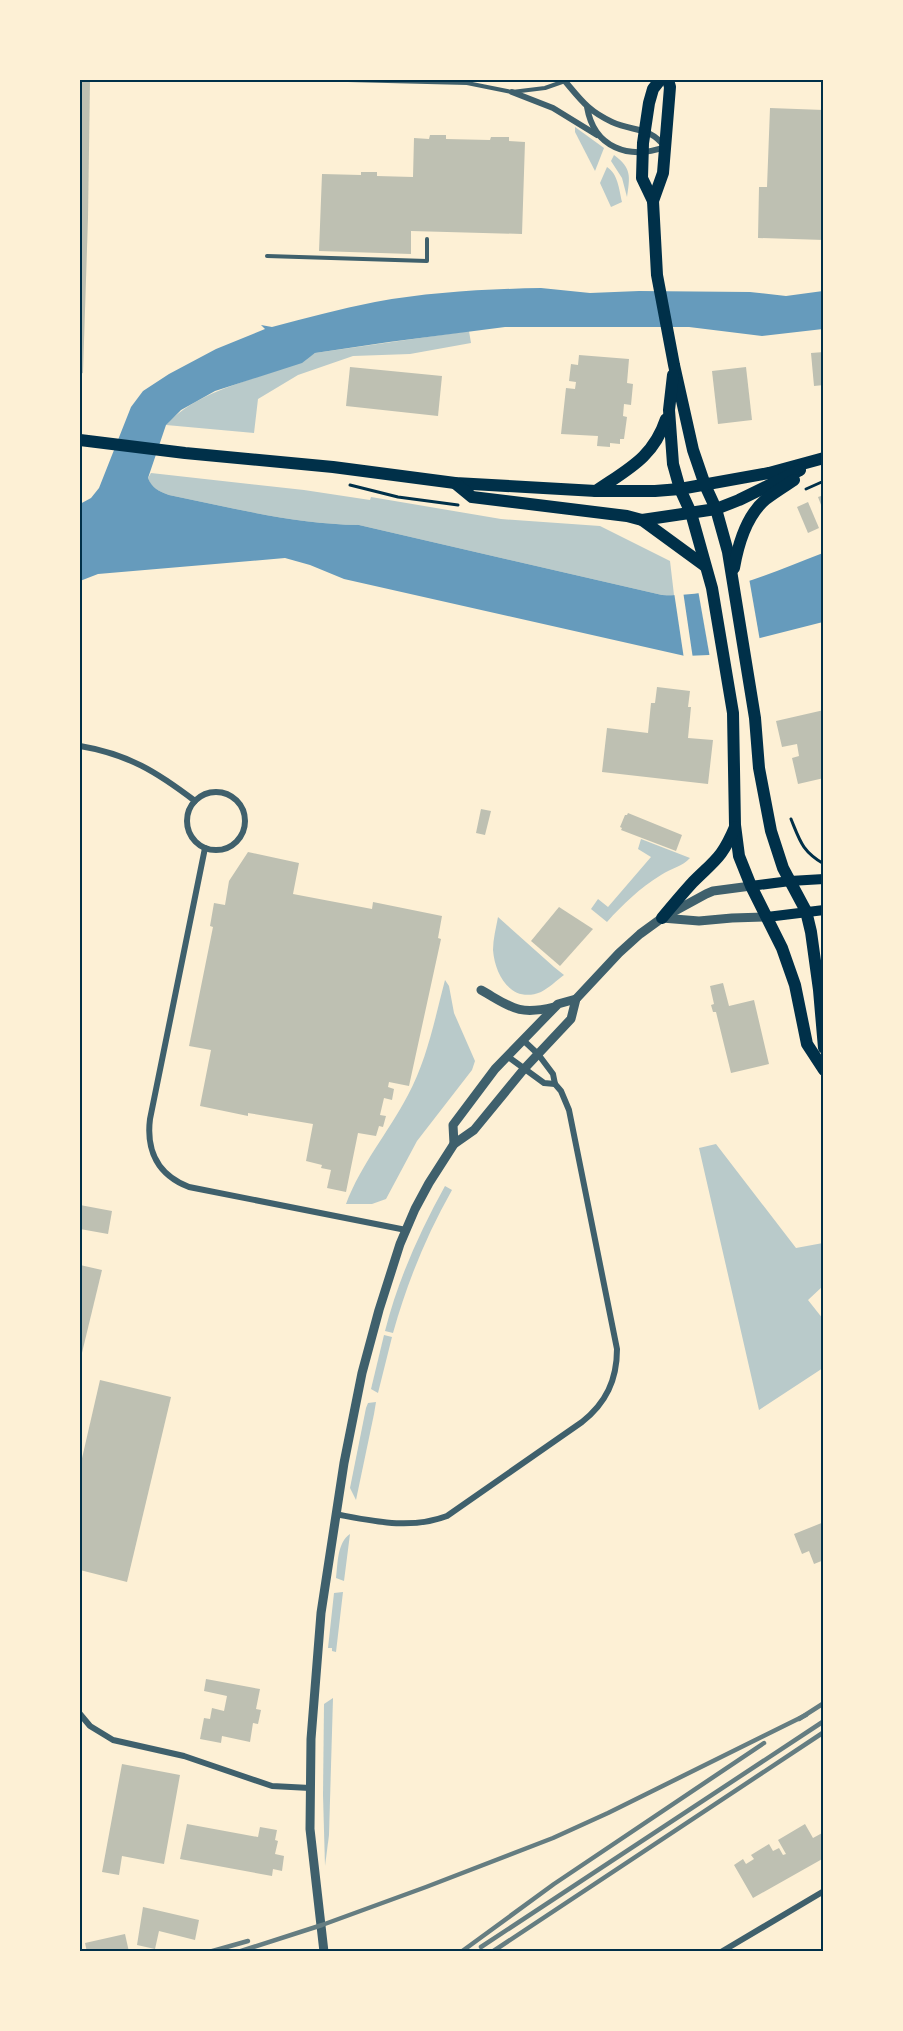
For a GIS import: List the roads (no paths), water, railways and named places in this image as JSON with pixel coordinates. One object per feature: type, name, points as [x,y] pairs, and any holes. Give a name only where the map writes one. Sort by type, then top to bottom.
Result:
[{"type":"main road","points":[[660,80],[653,89],[644,131],[642,178],[652,201],[659,286],[693,450],[716,509],[728,552],[755,718],[759,768],[771,831],[783,868],[806,911],[821,984],[824,1048]]},
{"type":"main road","points":[[652,201],[663,173],[670,87],[668,80]]},
{"type":"main road","points":[[674,365],[669,410],[673,464],[680,489],[691,513],[712,588],[725,657],[733,713],[735,825],[739,856],[790,970],[807,1044],[824,1070]]},
{"type":"main road","points":[[596,491],[648,452],[660,435],[669,410]]},
{"type":"main road","points":[[84,440],[333,467],[454,483],[596,491],[680,489],[769,473],[824,459]]},
{"type":"main road","points":[[642,520],[716,509],[824,459]]},
{"type":"main road","points":[[732,582],[743,536],[757,509],[765,500],[824,459]]},
{"type":"main road","points":[[454,483],[472,497],[627,516],[642,520],[705,566]]},
{"type":"main road","points":[[662,918],[693,882],[716,861],[727,846],[735,825]]},
{"type":"main road","points":[[751,886],[789,880],[824,879]]},
{"type":"main road","points":[[767,917],[824,910]]},
{"type":"street","points":[[567,80],[586,107],[589,119],[600,136]]},
{"type":"street","points":[[512,92],[553,108],[622,151],[643,153],[665,147],[658,138],[644,131],[615,124],[586,107]]},
{"type":"street","points":[[80,746],[136,762],[195,801]]},
{"type":"street","points":[[209,793],[225,794],[239,804],[245,819],[241,835],[236,842],[222,850],[205,848],[192,839],[187,816],[195,801],[209,793]]},
{"type":"street","points":[[205,848],[150,1119],[149,1140],[156,1162],[173,1180],[189,1187],[406,1230]]},
{"type":"street","points":[[324,1952],[310,1829],[311,1739],[320,1624],[335,1515],[367,1351],[388,1278],[406,1230],[429,1183],[454,1144],[474,1130],[524,1069],[571,1019],[576,999],[629,943],[662,918],[713,891],[751,886]]},
{"type":"street","points":[[662,918],[699,921],[767,917]]},
{"type":"street","points":[[481,990],[510,1007],[522,1011],[555,1007]]},
{"type":"street","points":[[454,1144],[453,1125],[507,1056],[558,1004],[576,999]]},
{"type":"street","points":[[335,1515],[399,1524],[426,1522],[447,1516],[582,1422],[601,1405],[607,1396],[617,1363],[614,1329],[569,1110],[561,1091],[555,1084],[553,1074],[538,1054],[523,1040]]},
{"type":"street","points":[[507,1056],[544,1083],[555,1084]]},
{"type":"street","points":[[80,1714],[90,1726],[113,1740],[183,1756],[272,1786],[310,1788]]},
{"type":"street","points":[[721,1952],[824,1891]]},
{"type":"lane","points":[[348,80],[467,83],[512,92],[544,88],[567,80]]},
{"type":"lane","points":[[267,256],[427,261],[427,239]]},
{"type":"water","points":[[541,288],[590,293],[750,292],[786,296],[823,291],[823,329],[762,336],[689,327],[505,327],[315,353],[302,363],[215,391],[181,410],[166,425],[148,478],[156,489],[169,495],[311,522],[359,525],[662,595],[683,595],[724,588],[823,553],[823,622],[760,638],[709,655],[685,656],[344,579],[285,558],[98,574],[80,581],[80,504],[91,498],[99,488],[131,407],[143,391],[169,374],[216,349],[265,329],[261,325],[272,327],[362,305],[437,293]]},
{"type":"railway","points":[[799,1719],[824,1703]]},
{"type":"railway","points":[[238,1952],[322,1925],[553,1838],[806,1715]]},
{"type":"railway","points":[[481,1947],[824,1721]]},
{"type":"railway","points":[[492,1952],[824,1732]]},
{"type":"railway","points":[[461,1952],[554,1884],[764,1743]]},
{"type":"railway","points":[[209,1952],[248,1941]]}]
